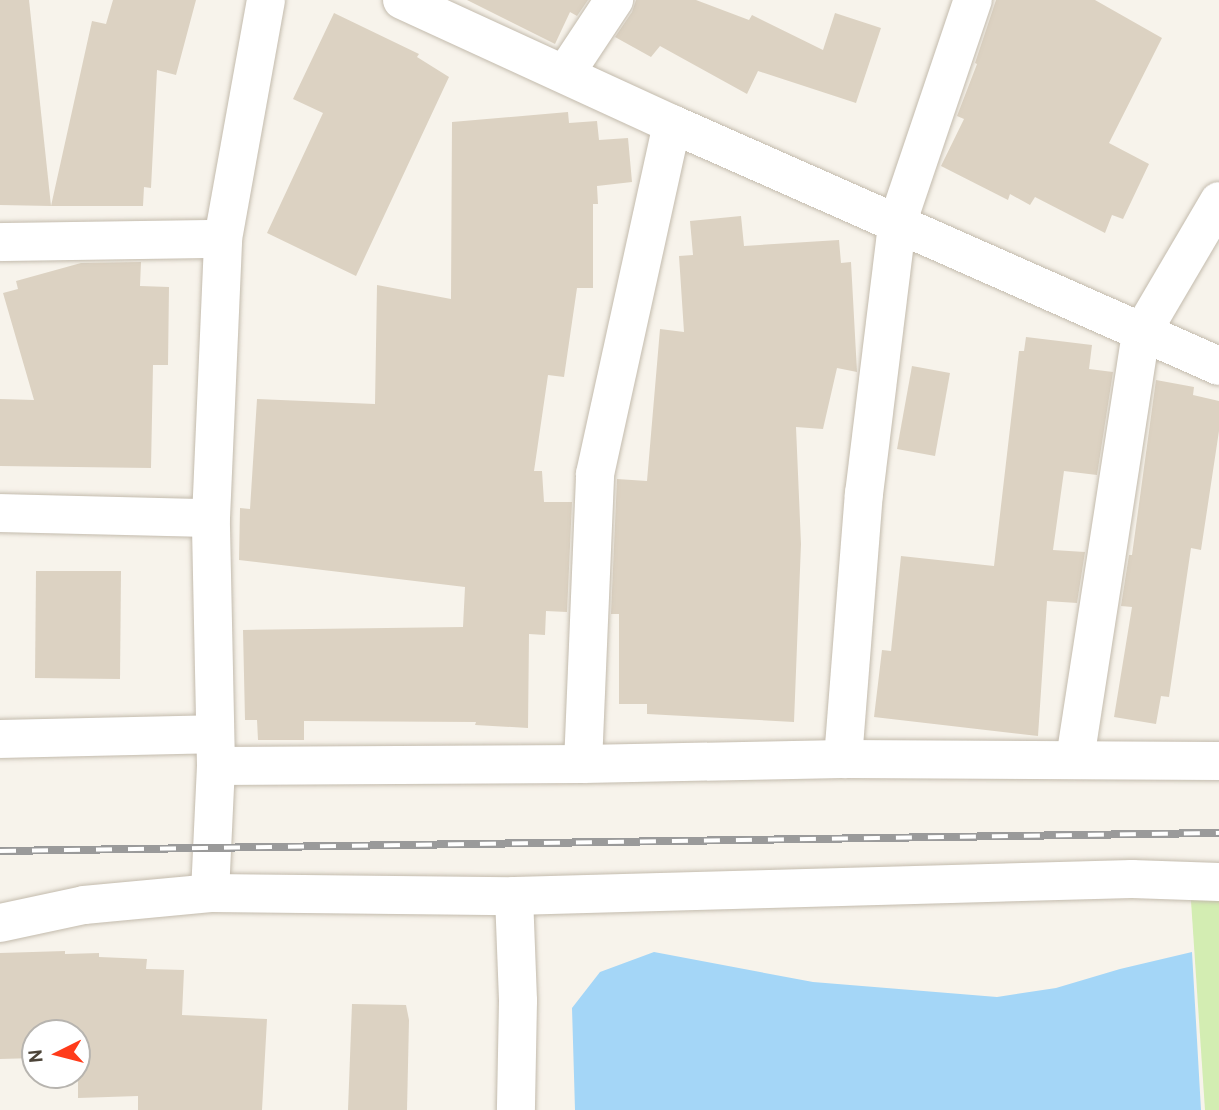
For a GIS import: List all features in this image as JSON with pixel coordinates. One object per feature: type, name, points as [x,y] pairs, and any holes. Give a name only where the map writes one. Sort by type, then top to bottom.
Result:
[{"type":"street","points":[[210,893],[215,750],[212,518],[223,239],[266,0]]},
{"type":"street","points":[[402,0],[672,124],[1141,334],[1219,366]]},
{"type":"street","points":[[565,74],[614,0]]},
{"type":"street","points":[[843,759],[864,494],[897,224],[973,0]]},
{"type":"street","points":[[583,764],[596,474],[672,124]]},
{"type":"street","points":[[1075,759],[1141,334],[1219,201]]},
{"type":"street","points":[[0,242],[223,239]]},
{"type":"street","points":[[0,513],[212,518]]},
{"type":"street","points":[[0,739],[583,764],[843,759],[1219,761]]},
{"type":"street","points":[[0,923],[84,905],[210,893],[514,896],[1132,879],[1219,882]]},
{"type":"street","points":[[514,896],[516,1110]]},
{"type":"green space","points":[[1190,886],[1219,887],[1219,1110],[1205,1110]]},
{"type":"water","points":[[654,952],[813,982],[997,997],[1056,988],[1192,952],[1201,1110],[575,1110],[572,1008],[600,972]]},
{"type":"building","points":[[0,0],[29,0],[51,206],[0,205]]},
{"type":"building","points":[[113,0],[196,0],[176,75],[157,70],[151,188],[144,187],[143,206],[51,206],[92,21],[106,24]]},
{"type":"building","points":[[467,0],[588,0],[577,16],[570,12],[555,44]]},
{"type":"building","points":[[636,0],[696,0],[749,20],[752,15],[823,50],[835,13],[881,28],[856,103],[758,71],[747,94],[660,46],[651,57],[615,37],[632,12]]},
{"type":"building","points":[[996,0],[1095,0],[1162,38],[1109,143],[1149,164],[1123,219],[1112,215],[1105,233],[1035,197],[1030,205],[1010,194],[1008,200],[941,166],[964,119],[957,116],[977,64],[975,63]]},
{"type":"building","points":[[334,13],[419,54],[417,57],[449,77],[356,276],[267,233],[323,113],[293,99]]},
{"type":"building","points":[[568,112],[569,123],[597,121],[599,140],[628,138],[632,182],[597,186],[598,204],[593,204],[593,288],[577,288],[564,377],[548,375],[534,471],[542,471],[544,502],[572,502],[567,612],[546,611],[545,635],[529,634],[528,728],[475,725],[476,722],[304,721],[304,740],[258,740],[257,720],[245,720],[243,630],[463,627],[465,587],[239,560],[240,508],[250,509],[257,399],[375,404],[377,285],[451,299],[452,122]]},
{"type":"building","points":[[741,216],[744,246],[839,240],[841,263],[851,262],[857,372],[837,368],[823,429],[796,427],[801,544],[794,722],[647,714],[647,704],[619,704],[619,614],[611,614],[617,479],[647,481],[660,329],[684,332],[679,256],[693,255],[690,221]]},
{"type":"building","points":[[141,262],[140,286],[169,287],[168,365],[153,365],[151,468],[0,466],[0,399],[34,400],[3,293],[18,289],[16,281],[81,263]]},
{"type":"building","points":[[1026,337],[1092,345],[1089,369],[1113,372],[1097,475],[1064,471],[1053,550],[1085,552],[1077,603],[1047,601],[1038,736],[874,717],[882,650],[891,651],[901,556],[994,566],[1019,351],[1024,351]]},
{"type":"building","points":[[912,366],[950,373],[935,456],[897,449]]},
{"type":"building","points":[[1156,380],[1194,387],[1193,395],[1219,401],[1219,431],[1201,550],[1191,548],[1169,697],[1161,696],[1156,724],[1114,717],[1132,607],[1121,606],[1129,555],[1132,555]]},
{"type":"building","points":[[36,571],[121,571],[120,679],[35,678]]},
{"type":"building","points":[[65,951],[65,954],[99,953],[99,957],[147,959],[146,969],[184,970],[182,1015],[267,1019],[262,1110],[138,1110],[138,1096],[78,1098],[78,1089],[91,1089],[91,1019],[21,1019],[21,1058],[0,1059],[0,953]]},
{"type":"building","points":[[352,1004],[406,1005],[409,1020],[407,1110],[348,1110]]},
{"type":"railway","points":[[0,851],[1219,833]]}]
